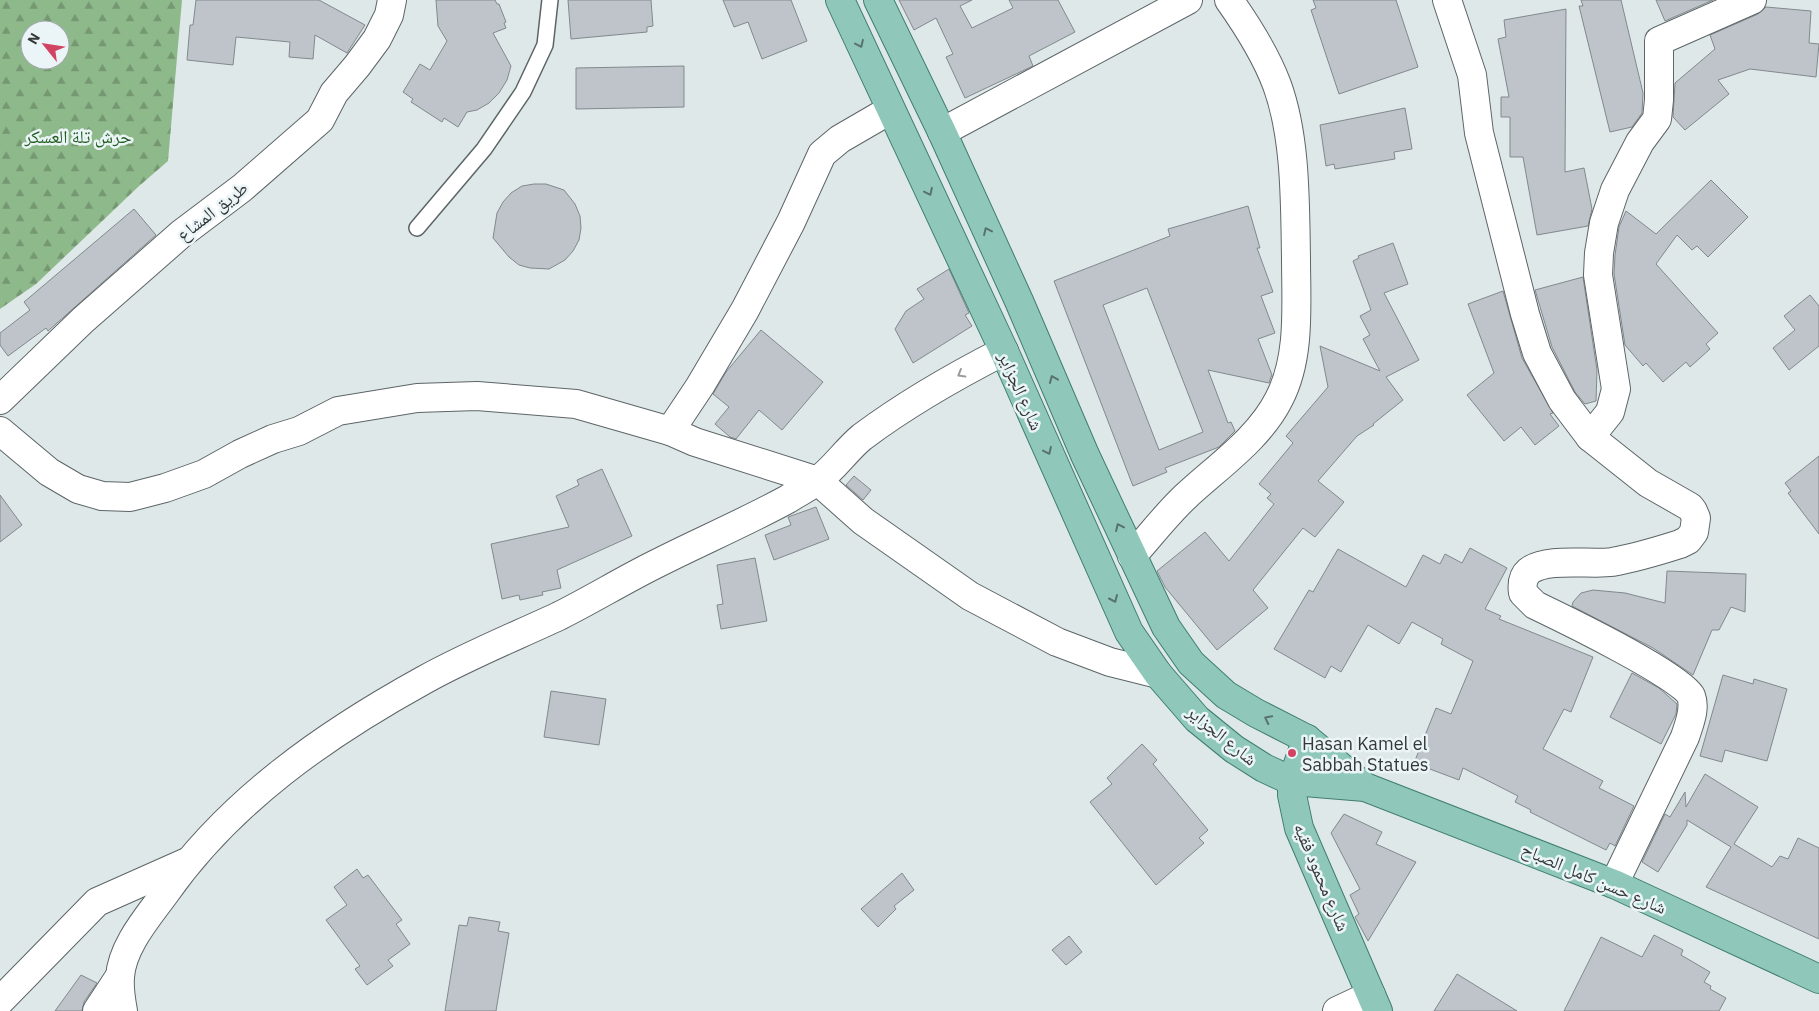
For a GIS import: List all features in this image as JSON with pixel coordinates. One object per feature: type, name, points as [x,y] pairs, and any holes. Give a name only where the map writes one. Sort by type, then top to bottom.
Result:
[{"type":"main road","name":"شارع الجزاير","points":[[840,0],[1004,351],[1129,632],[1158,674],[1197,719],[1234,749],[1264,768],[1292,780],[1365,787]]},
{"type":"main road","name":"شارع الجزاير","points":[[878,0],[942,132],[1132,556],[1166,627],[1191,663],[1226,695],[1307,739],[1365,787]]},
{"type":"main road","name":"شارع محمود فقيه","points":[[1307,739],[1292,780],[1292,795],[1299,828],[1375,1003]]},
{"type":"main road","name":"شارع حسن كامل الصباح","points":[[1365,787],[1614,884],[1819,979]]},
{"type":"street","name":"طريق المشاع","points":[[0,400],[83,320],[174,240],[242,188],[320,120],[334,93],[377,39],[388,15],[392,0]]},
{"type":"street","points":[[942,132],[1188,0]]},
{"type":"street","points":[[1132,556],[1184,498],[1259,429],[1279,401],[1286,383],[1294,348],[1296,316],[1295,240],[1292,169],[1287,124],[1277,86],[1260,51],[1228,0]]},
{"type":"street","points":[[1447,0],[1472,76],[1479,133],[1537,353],[1562,400],[1590,438],[1648,482],[1690,507],[1696,518],[1694,532],[1688,540],[1680,544],[1612,562],[1554,563],[1528,572],[1523,583],[1523,593],[1535,605],[1624,650],[1682,684],[1691,696],[1692,711],[1685,737],[1614,884]]},
{"type":"street","points":[[1590,438],[1610,412],[1616,389],[1598,276],[1599,253],[1604,223],[1615,190],[1640,142],[1657,119],[1659,100],[1659,41],[1752,0]]},
{"type":"street","points":[[670,431],[700,386],[745,310],[791,222],[822,154],[840,139],[890,110]]},
{"type":"street","points":[[123,1011],[120,976],[123,961],[132,943],[187,862],[242,806],[322,741],[426,679],[563,614],[656,563],[737,525],[818,481],[857,442],[872,430],[941,386],[1004,351]]},
{"type":"street","points":[[0,431],[49,472],[78,489],[102,496],[130,497],[165,488],[204,474],[240,454],[273,439],[299,431],[338,411],[417,398],[477,396],[576,404],[670,431],[695,442],[818,481],[863,521],[970,596],[1057,642],[1110,662],[1158,674]]},
{"type":"street","points":[[0,1001],[97,902],[187,862]]},
{"type":"street","points":[[97,1011],[120,976]]},
{"type":"street","points":[[1337,1011],[1375,1003]]},
{"type":"lane","points":[[416,228],[484,149],[523,92],[545,45],[550,0]]},
{"type":"green space","name":"حرش تلة العسكر","points":[[0,0],[182,0],[168,161],[36,284],[0,309]]},
{"type":"building","points":[[196,0],[319,0],[365,25],[347,53],[315,35],[313,59],[289,57],[290,42],[236,37],[233,65],[187,60],[190,25],[193,25]]},
{"type":"building","points":[[436,0],[495,0],[499,4],[506,22],[504,23],[506,28],[493,33],[511,66],[507,80],[499,93],[489,103],[477,110],[467,112],[458,127],[444,118],[442,122],[411,102],[413,99],[403,92],[420,64],[430,70],[447,41],[438,26]]},
{"type":"building","points":[[568,0],[651,0],[653,26],[647,27],[647,32],[571,39]]},
{"type":"building","points":[[723,0],[791,0],[807,41],[762,59],[748,22],[734,27]]},
{"type":"building","points":[[899,0],[972,0],[960,6],[972,28],[1013,8],[1009,0],[1058,0],[1075,32],[1029,56],[1033,66],[965,98],[946,57],[953,54],[936,18],[914,30]]},
{"type":"building","points":[[1313,0],[1396,0],[1418,67],[1339,94],[1311,10],[1316,8]]},
{"type":"building","points":[[1581,0],[1621,0],[1643,93],[1642,113],[1632,127],[1610,132],[1579,6],[1583,6]]},
{"type":"building","points":[[1656,0],[1713,0],[1665,21]]},
{"type":"building","points":[[1766,7],[1811,11],[1809,43],[1819,44],[1816,77],[1750,69],[1718,80],[1729,94],[1685,130],[1673,117],[1675,83],[1715,49],[1710,35],[1758,14]]},
{"type":"building","points":[[1566,9],[1565,172],[1584,168],[1592,209],[1588,226],[1537,235],[1523,157],[1510,157],[1510,117],[1501,117],[1501,97],[1509,97],[1498,39],[1506,37],[1504,20]]},
{"type":"building","points":[[684,66],[684,107],[576,109],[576,68]]},
{"type":"building","points":[[1405,108],[1412,149],[1394,152],[1395,159],[1335,169],[1334,164],[1326,166],[1320,125]]},
{"type":"building","points":[[1711,180],[1748,217],[1708,257],[1697,246],[1692,250],[1677,235],[1656,264],[1718,333],[1706,344],[1710,349],[1690,367],[1686,362],[1663,382],[1646,363],[1643,366],[1625,345],[1614,274],[1619,227],[1626,211],[1656,234]]},
{"type":"building","points":[[546,184],[564,190],[575,204],[580,216],[579,240],[573,251],[565,260],[549,269],[530,268],[519,265],[509,257],[493,238],[497,213],[503,202],[511,193],[522,186]]},
{"type":"building","points":[[1248,206],[1260,248],[1257,248],[1273,292],[1261,296],[1275,333],[1258,339],[1272,375],[1269,383],[1208,370],[1228,423],[1231,422],[1235,431],[1219,447],[1165,468],[1167,472],[1133,486],[1054,281],[1170,236],[1168,229]],"holes":[[[1147,288],[1203,432],[1159,450],[1103,305]]]},
{"type":"building","points":[[134,209],[156,235],[48,331],[46,328],[8,356],[0,345],[0,333],[30,310],[24,302]]},
{"type":"building","points":[[1393,243],[1408,284],[1384,293],[1419,360],[1386,377],[1403,400],[1374,425],[1357,436],[1318,481],[1344,502],[1315,537],[1303,528],[1253,590],[1268,608],[1217,650],[1165,587],[1157,571],[1205,532],[1229,561],[1274,504],[1267,498],[1271,494],[1259,484],[1293,443],[1286,436],[1328,387],[1320,346],[1380,371],[1363,339],[1370,335],[1360,316],[1371,310],[1353,261],[1359,258],[1358,256]]},
{"type":"building","points":[[949,269],[969,313],[965,315],[972,326],[913,363],[895,329],[906,311],[924,299],[917,289]]},
{"type":"building","points":[[1583,277],[1597,370],[1596,401],[1585,404],[1575,392],[1552,347],[1535,290]]},
{"type":"building","points":[[1503,291],[1522,358],[1553,413],[1550,414],[1559,426],[1535,445],[1521,427],[1504,441],[1467,395],[1494,373],[1468,304]]},
{"type":"building","points":[[1810,295],[1819,306],[1819,346],[1789,370],[1773,348],[1795,330],[1784,316]]},
{"type":"building","points":[[761,330],[823,382],[782,430],[759,410],[736,439],[730,437],[715,424],[729,407],[713,394],[726,372]]},
{"type":"building","points":[[1819,456],[1819,534],[1788,493],[1791,491],[1785,483]]},
{"type":"building","points":[[602,469],[632,536],[557,570],[561,588],[542,592],[543,595],[520,600],[519,595],[502,599],[491,544],[569,527],[556,496],[579,485],[577,480]]},
{"type":"building","points":[[854,476],[871,490],[863,500],[846,485]]},
{"type":"building","points":[[0,495],[22,525],[0,542]]},
{"type":"building","points":[[816,507],[829,539],[774,560],[765,535],[791,525],[788,517]]},
{"type":"building","points":[[1470,548],[1507,568],[1485,609],[1501,616],[1499,619],[1593,657],[1571,712],[1564,709],[1543,749],[1603,781],[1599,788],[1634,806],[1615,846],[1610,843],[1606,850],[1530,812],[1531,810],[1515,802],[1518,796],[1463,768],[1459,780],[1414,763],[1436,708],[1451,714],[1473,661],[1441,644],[1443,639],[1412,622],[1399,644],[1368,625],[1341,672],[1331,666],[1325,678],[1274,649],[1309,590],[1313,592],[1338,549],[1406,587],[1423,555],[1440,564],[1445,554],[1462,563]]},
{"type":"building","points":[[755,558],[767,621],[721,629],[717,605],[723,604],[717,565]]},
{"type":"building","points":[[1667,571],[1746,574],[1745,612],[1731,607],[1719,630],[1712,630],[1693,675],[1653,648],[1572,606],[1581,593],[1593,590],[1625,593],[1665,603]]},
{"type":"building","points":[[1632,673],[1659,688],[1677,704],[1676,714],[1661,744],[1610,717]]},
{"type":"building","points":[[1723,675],[1753,684],[1754,679],[1787,689],[1767,761],[1725,750],[1722,762],[1700,756]]},
{"type":"building","points":[[551,691],[606,699],[599,745],[544,737]]},
{"type":"building","points":[[1142,744],[1157,760],[1153,764],[1208,830],[1199,838],[1204,843],[1156,885],[1090,802],[1112,784],[1107,778]]},
{"type":"building","points":[[1705,774],[1758,807],[1734,844],[1772,867],[1780,856],[1788,859],[1798,838],[1819,848],[1819,939],[1706,887],[1731,847],[1687,820],[1687,825],[1658,872],[1642,862],[1665,814],[1670,817],[1685,792],[1686,807]]},
{"type":"building","points":[[1344,814],[1382,832],[1376,844],[1416,862],[1368,941],[1355,917],[1359,914],[1350,895],[1360,889],[1331,833]]},
{"type":"building","points":[[357,869],[363,878],[368,875],[402,920],[396,924],[410,944],[388,960],[393,966],[367,985],[355,969],[360,966],[326,920],[347,905],[334,887]]},
{"type":"building","points":[[902,873],[914,890],[894,906],[896,909],[878,927],[861,909]]},
{"type":"building","points":[[469,917],[500,922],[498,931],[509,933],[496,1011],[445,1011],[459,925],[467,926]]},
{"type":"building","points":[[1654,935],[1683,950],[1681,955],[1710,972],[1704,982],[1711,986],[1710,989],[1726,998],[1719,1011],[1564,1011],[1601,937],[1642,957]]},
{"type":"building","points":[[1069,936],[1082,952],[1066,965],[1052,950]]},
{"type":"building","points":[[1457,974],[1517,1011],[1434,1011]]},
{"type":"building","points":[[81,975],[97,983],[84,1002],[82,1011],[55,1011]]},
{"type":"place","name":"Hasan Kamel el Sabbah Statues","points":[[1292,753]]}]
